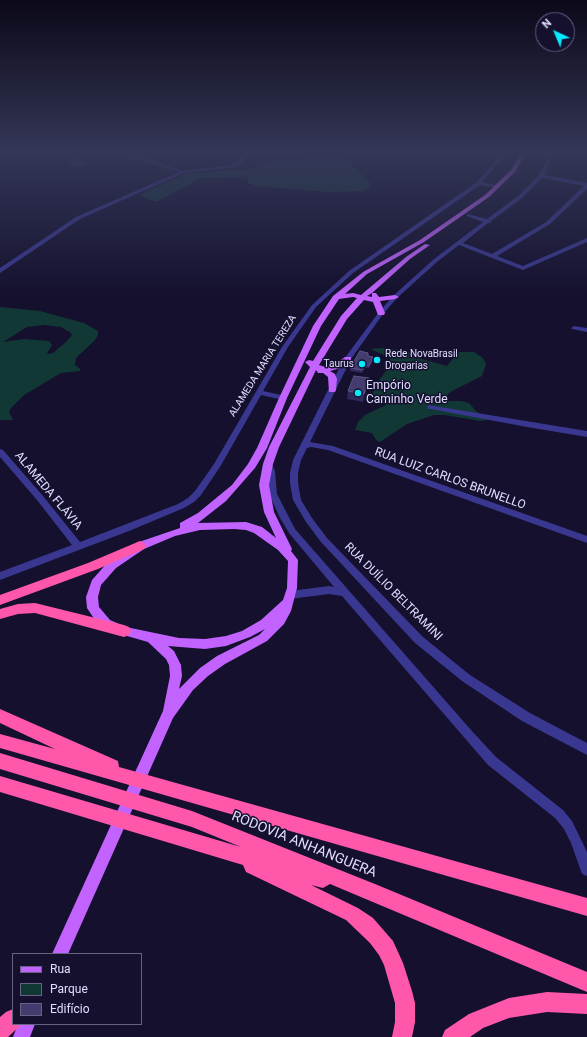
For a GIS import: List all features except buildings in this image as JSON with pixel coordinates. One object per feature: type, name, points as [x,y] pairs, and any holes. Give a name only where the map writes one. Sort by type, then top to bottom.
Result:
[{"type":"highway","points":[[0,600],[93,566],[140,546]]},
{"type":"highway","points":[[0,614],[18,609],[35,608],[124,631]]},
{"type":"highway","points":[[0,716],[69,748],[164,788]]},
{"type":"highway","name":"RODOVIA ANHANGUERA","points":[[0,741],[587,907]]},
{"type":"highway","name":"RODOVIA ANHANGUERA","points":[[0,761],[192,819],[375,893],[587,982]]},
{"type":"highway","points":[[0,784],[261,862],[375,893]]},
{"type":"highway","points":[[197,843],[319,897],[352,914],[366,925],[386,948],[398,976],[404,1003],[405,1022],[402,1037]]},
{"type":"highway","points":[[452,1037],[476,1021],[510,1008],[547,1002],[587,1004]]},
{"type":"highway","points":[[0,1032],[12,1020]]},
{"type":"main road","points":[[173,533],[202,516],[236,487],[252,466],[262,448],[283,398],[317,326],[336,298],[365,273],[422,241],[477,201]]},
{"type":"main road","points":[[60,953],[165,721],[189,686],[204,672],[221,660],[250,646],[270,632],[280,621],[289,599],[293,582],[293,560],[269,512],[264,485],[268,464],[274,447],[291,408],[314,366],[344,318],[362,297],[408,258],[487,201]]},
{"type":"main road","points":[[373,288],[375,300],[381,313]]},
{"type":"main road","points":[[336,298],[349,295],[375,300],[395,297]]},
{"type":"main road","points":[[305,352],[306,359],[314,366],[324,370],[333,379],[332,390]]},
{"type":"main road","points":[[310,375],[338,366],[348,359]]},
{"type":"main road","points":[[289,599],[264,624],[246,634],[226,641],[205,644],[179,643],[124,631],[106,623],[99,617],[93,608],[92,590],[101,576],[112,565],[140,546],[173,533],[200,526],[221,524],[246,526],[258,530],[282,547],[293,560]]},
{"type":"main road","points":[[151,638],[170,655],[175,665],[176,676],[165,721]]},
{"type":"main road","points":[[20,1037],[26,1025]]},
{"type":"street","points":[[0,271],[78,218],[116,201]]},
{"type":"street","name":"ALAMEDA MARIA TEREZA","points":[[0,576],[126,529],[181,506],[191,500],[198,493],[217,465],[258,392],[299,326],[314,306],[331,289],[368,259],[452,201]]},
{"type":"street","name":"RUA DUÍLIO BELTRAMINI","points":[[515,201],[489,222],[436,260],[395,297],[381,313],[348,359],[297,460],[294,474],[297,500],[309,520],[324,540],[382,603],[419,640],[466,678],[526,717],[587,749]]},
{"type":"street","points":[[493,256],[548,223],[570,201]]},
{"type":"street","points":[[468,215],[489,222]]},
{"type":"street","points":[[458,243],[521,268],[526,268],[587,240]]},
{"type":"street","points":[[331,289],[343,292]]},
{"type":"street","points":[[574,328],[587,330]]},
{"type":"street","points":[[258,392],[283,398]]},
{"type":"street","points":[[431,406],[527,425],[587,434]]},
{"type":"street","points":[[311,433],[330,448]]},
{"type":"street","name":"RUA LUIZ CARLOS BRUNELLO","points":[[304,446],[311,444],[330,448],[587,540]]},
{"type":"street","name":"ALAMEDA FLÁVIA","points":[[0,452],[44,503],[78,546]]},
{"type":"street","points":[[268,464],[271,471],[273,494],[284,518],[296,536],[492,761],[559,814],[573,835],[587,869]]},
{"type":"street","points":[[289,599],[328,590],[344,592]]},
{"type":"green space","points":[[0,307],[40,311],[84,323],[98,331],[98,335],[95,340],[76,358],[75,365],[80,369],[80,371],[61,373],[24,395],[10,409],[9,412],[13,420],[0,420]],"holes":[[[44,325],[61,327],[70,332],[72,335],[53,353],[47,353],[52,345],[49,341],[24,339],[3,342],[27,327]]]},
{"type":"green space","points":[[383,348],[406,351],[422,359],[447,366],[458,352],[474,352],[483,358],[486,364],[482,376],[452,391],[447,397],[449,401],[469,403],[477,412],[487,417],[488,420],[480,421],[445,415],[434,415],[407,424],[380,442],[376,440],[372,433],[355,430],[358,422],[365,415],[386,405],[371,397],[377,383],[389,367],[390,359],[370,349]]},
{"type":"place","name":"Rede NovaBrasil Drogarias","points":[[377,360]]},
{"type":"place","name":"Taurus","points":[[362,364]]},
{"type":"place","name":"Empório Caminho Verde","points":[[358,393]]}]
